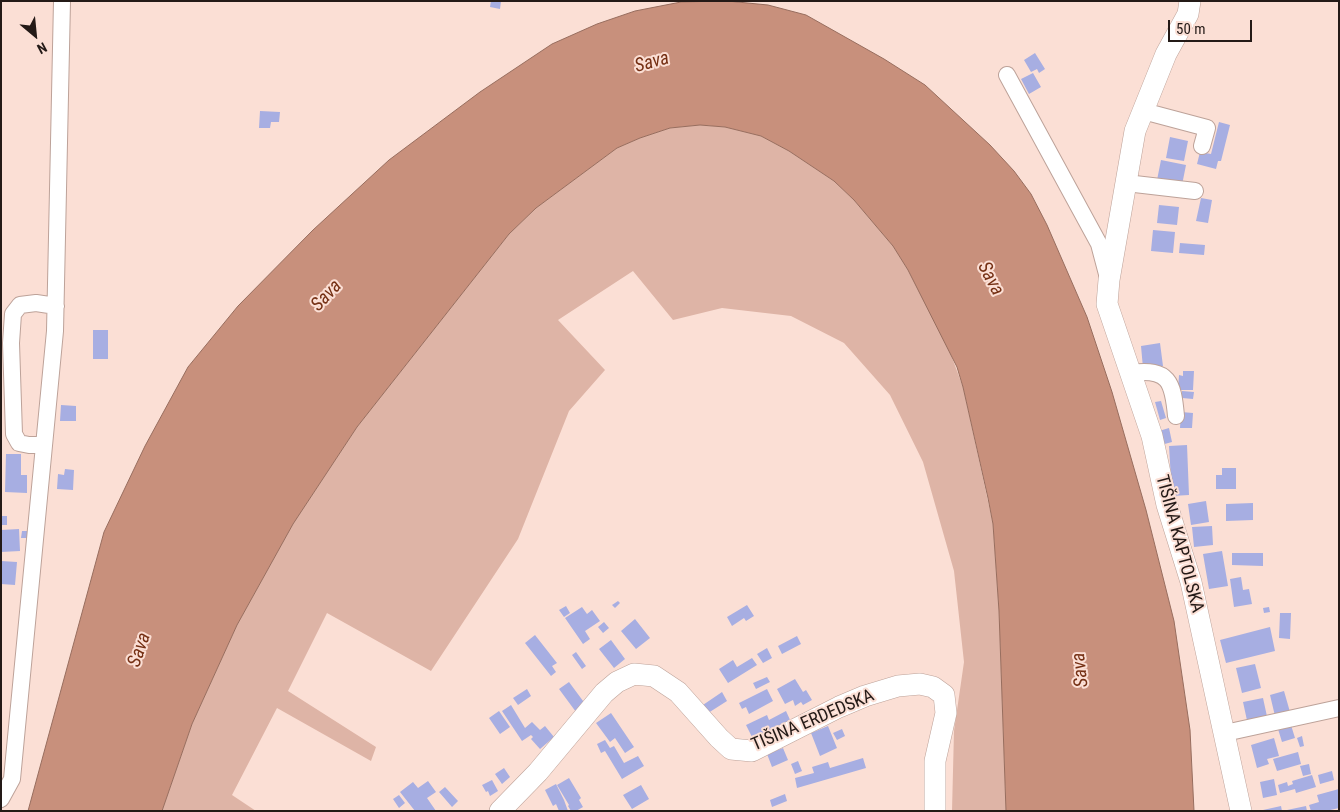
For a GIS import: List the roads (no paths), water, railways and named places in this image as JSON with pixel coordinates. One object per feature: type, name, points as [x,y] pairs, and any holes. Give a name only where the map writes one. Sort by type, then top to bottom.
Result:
[{"type":"main road","points":[[1143,111],[1166,54],[1188,14],[1190,1]]},
{"type":"main road","name":"TIŠINA KAPTOLSKA","points":[[1143,111],[1135,131],[1109,280],[1107,304],[1152,436],[1167,505],[1191,582],[1241,811]]},
{"type":"main road","name":"TIŠINA ERDEDSKA","points":[[500,811],[538,772],[604,692],[617,682],[634,674],[654,676],[678,692],[718,738],[731,749],[752,751],[865,696],[898,686],[920,684],[933,686],[944,695],[946,713],[935,761],[934,811]]},
{"type":"street","points":[[1,799],[12,779],[55,331],[62,1]]},
{"type":"street","points":[[1007,75],[1099,244],[1109,280]]},
{"type":"street","points":[[1143,111],[1207,128],[1202,146]]},
{"type":"street","points":[[1126,184],[1195,191]]},
{"type":"street","points":[[44,445],[19,443],[14,434],[11,343],[13,314],[20,305],[36,303],[56,306]]},
{"type":"street","points":[[1131,374],[1141,372],[1158,374],[1169,380],[1174,392],[1176,416]]},
{"type":"street","points":[[1225,732],[1339,708]]},
{"type":"water","name":"Sava","points":[[727,1],[768,5],[806,15],[884,59],[925,85],[990,145],[1014,171],[1031,194],[1047,225],[1087,317],[1112,392],[1146,510],[1174,621],[1190,730],[1194,811],[1006,811],[999,611],[993,524],[957,367],[908,270],[893,246],[854,200],[834,181],[789,151],[761,136],[725,127],[700,125],[670,128],[617,148],[536,208],[509,234],[357,427],[293,524],[237,625],[192,724],[162,811],[28,811],[104,532],[145,446],[188,367],[238,306],[313,230],[389,160],[480,92],[552,44],[597,24],[635,11],[681,2]]}]
